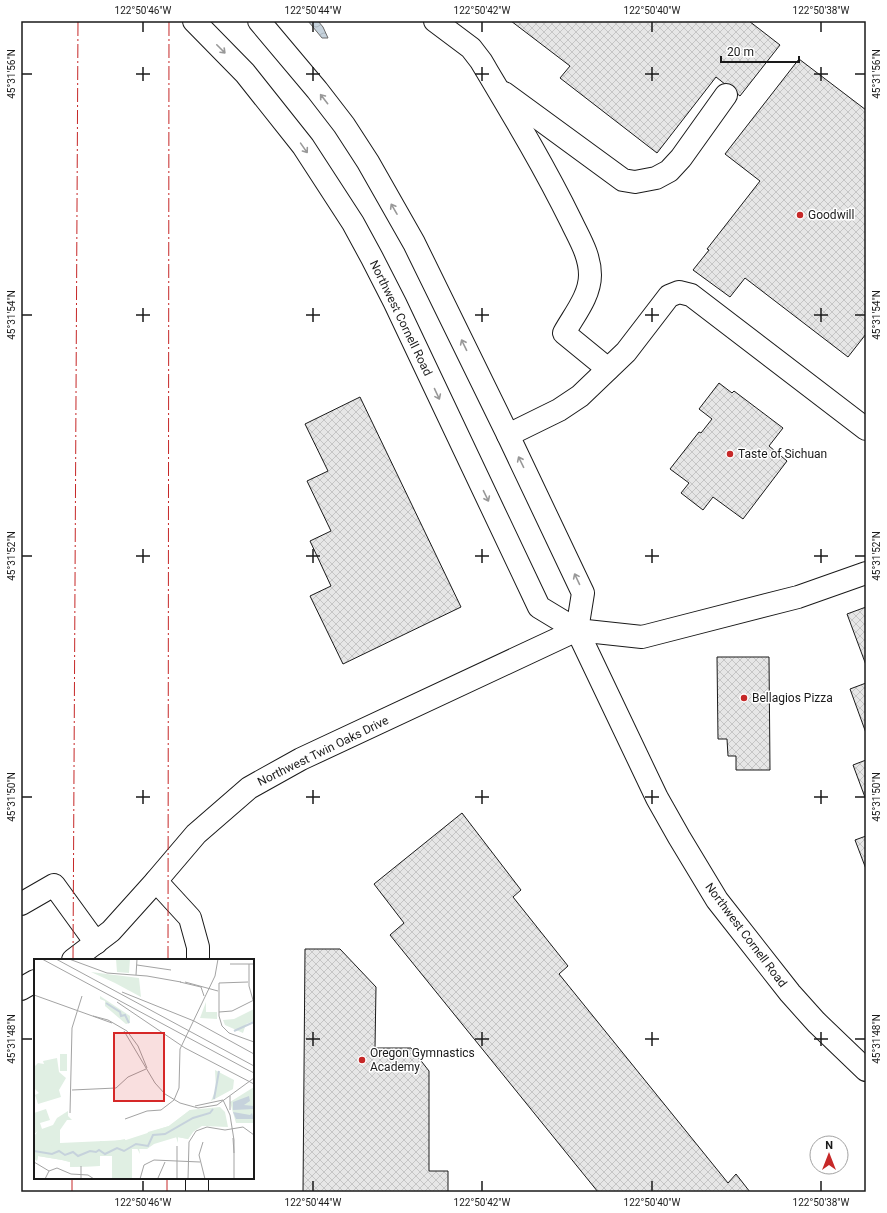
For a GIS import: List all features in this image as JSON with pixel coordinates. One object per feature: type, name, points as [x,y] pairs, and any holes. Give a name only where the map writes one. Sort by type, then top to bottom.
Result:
[{"type":"main road","name":"Northwest Cornell Road","points":[[194,21],[246,73],[304,146],[353,223],[395,303],[539,606],[577,630],[658,798],[679,837],[717,900],[790,993],[816,1022],[866,1070]]},
{"type":"main road","points":[[259,21],[344,124],[368,162],[414,243],[508,435],[583,594],[577,630],[642,637],[798,597],[866,573]]},
{"type":"main road","points":[[436,21],[471,48],[481,61],[555,188],[588,256],[590,275],[588,289],[582,303],[564,332],[608,369]]},
{"type":"main road","points":[[497,88],[623,180],[635,182],[656,178],[669,171],[681,158],[726,95]]},
{"type":"main road","points":[[508,435],[564,407],[580,396],[626,352],[669,296],[678,292],[691,295],[866,429]]},
{"type":"main road","name":"Northwest Twin Oaks Drive","points":[[74,959],[111,931],[196,834],[249,788],[308,756],[577,630]]},
{"type":"main road","points":[[156,881],[190,918],[198,946],[198,959]]},
{"type":"main road","points":[[21,904],[54,885],[96,943]]},
{"type":"main road","points":[[21,988],[34,982]]},
{"type":"main road","points":[[197,1179],[197,1192]]},
{"type":"water","points":[[308,21],[318,21],[323,27],[328,38],[322,38]]},
{"type":"building","points":[[511,21],[749,21],[780,45],[740,96],[716,77],[657,153],[560,78],[570,66]]},
{"type":"building","name":"Goodwill","points":[[799,59],[866,110],[866,334],[848,357],[745,278],[730,297],[693,270],[709,250],[707,249],[760,181],[725,154]]},
{"type":"building","name":"Taste of Sichuan","points":[[719,383],[732,393],[734,391],[783,428],[769,446],[787,461],[743,519],[713,497],[703,510],[681,493],[689,483],[670,469],[699,432],[701,433],[712,419],[699,409]]},
{"type":"building","points":[[360,397],[461,607],[343,664],[310,596],[331,586],[310,541],[331,531],[307,481],[328,471],[305,424]]},
{"type":"building","points":[[866,607],[866,665],[847,614]]},
{"type":"building","name":"Bellagios Pizza","points":[[717,657],[769,657],[770,770],[736,770],[736,756],[728,756],[727,739],[718,739]]},
{"type":"building","points":[[866,683],[866,733],[850,689]]},
{"type":"building","points":[[866,760],[866,800],[853,765]]},
{"type":"building","points":[[462,813],[521,890],[513,897],[568,966],[559,974],[728,1183],[736,1174],[750,1192],[598,1192],[390,935],[404,923],[374,884]]},
{"type":"building","points":[[866,836],[866,869],[855,840]]},
{"type":"building","name":"Oregon Gymnastics Academy","points":[[305,949],[340,949],[376,987],[375,1048],[411,1048],[429,1071],[429,1171],[448,1171],[448,1192],[303,1192]]},
{"type":"power","points":[[73,959],[78,21]]},
{"type":"power","points":[[168,959],[169,21]]},
{"type":"power","points":[[72,1179],[72,1192]]},
{"type":"power","points":[[167,1179],[167,1192]]},
{"type":"place","name":"Goodwill","points":[[800,215]]},
{"type":"place","name":"Taste of Sichuan","points":[[730,454]]},
{"type":"place","name":"Bellagios Pizza","points":[[744,698]]},
{"type":"place","name":"Oregon Gymnastics Academy","points":[[362,1060]]}]
